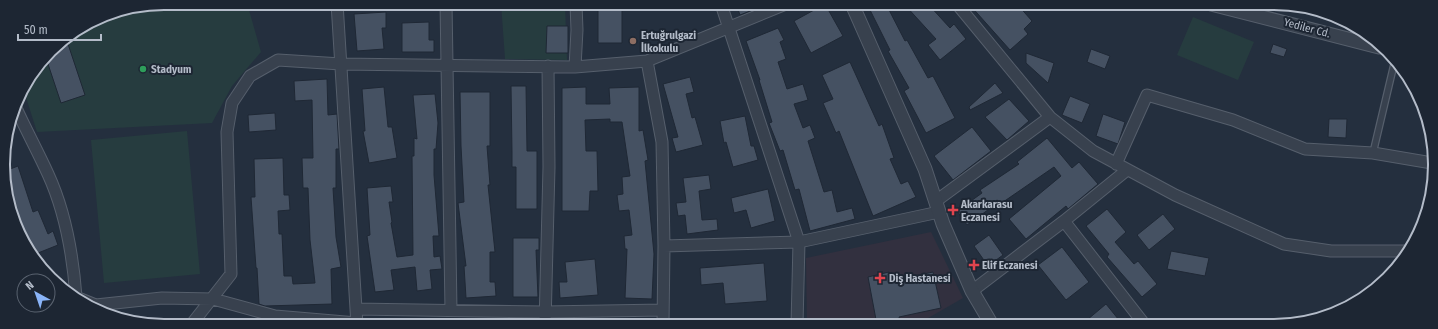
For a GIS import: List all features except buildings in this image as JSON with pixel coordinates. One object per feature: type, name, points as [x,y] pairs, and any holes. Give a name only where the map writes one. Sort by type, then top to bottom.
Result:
[{"type":"street","points":[[337,10],[357,319]]},
{"type":"street","points":[[446,10],[452,310]]},
{"type":"street","points":[[575,67],[577,30],[576,10]]},
{"type":"street","points":[[723,10],[799,242],[797,319]]},
{"type":"street","points":[[196,319],[231,274],[227,132],[232,103],[250,76],[278,60],[341,64],[575,67],[647,61],[771,10]]},
{"type":"street","points":[[855,10],[925,169],[937,206],[972,291],[988,319]]},
{"type":"street","points":[[962,10],[1050,117],[1093,151],[1116,164],[1175,195],[1284,244],[1331,251],[1401,251]]},
{"type":"street","name":"Yediler Cd.","points":[[1235,10],[1371,45]]},
{"type":"street","points":[[647,61],[662,142],[664,246],[663,319]]},
{"type":"street","points":[[545,319],[549,167],[548,66]]},
{"type":"street","points":[[1116,164],[1147,95],[1233,120],[1305,149],[1373,153],[1428,163]]},
{"type":"street","points":[[19,113],[49,175],[62,214],[73,259],[76,291]]},
{"type":"street","points":[[664,246],[799,242],[937,206],[1050,117]]},
{"type":"street","points":[[972,291],[1064,221],[1127,170]]},
{"type":"street","points":[[1064,221],[1140,319]]},
{"type":"street","points":[[100,305],[162,298],[213,299],[275,316],[306,319]]},
{"type":"street","points":[[356,309],[545,312],[663,310]]},
{"type":"lane","points":[[1373,153],[1393,67]]},
{"type":"shaded area","name":"Diş Hastanesi","points":[[931,232],[963,298],[926,319],[807,319],[806,258]]},
{"type":"green space","name":"Stadyum","points":[[249,10],[261,52],[232,86],[212,123],[37,132],[26,96],[42,70],[55,55],[70,42],[87,31],[115,18],[144,11]]},
{"type":"green space","points":[[502,10],[565,10],[567,60],[505,59]]},
{"type":"green space","points":[[1193,17],[1254,42],[1238,80],[1177,55]]},
{"type":"green space","points":[[187,131],[200,274],[104,283],[91,140]]},
{"type":"place","name":"Ertuğrulgazi İlkokulu","points":[[633,41]]},
{"type":"place","name":"Stadyum","points":[[143,69]]},
{"type":"place","name":"Akarkarasu Eczanesi","points":[[953,210]]},
{"type":"place","name":"Elif Eczanesi","points":[[974,265]]},
{"type":"place","name":"Diş Hastanesi","points":[[880,278]]}]
